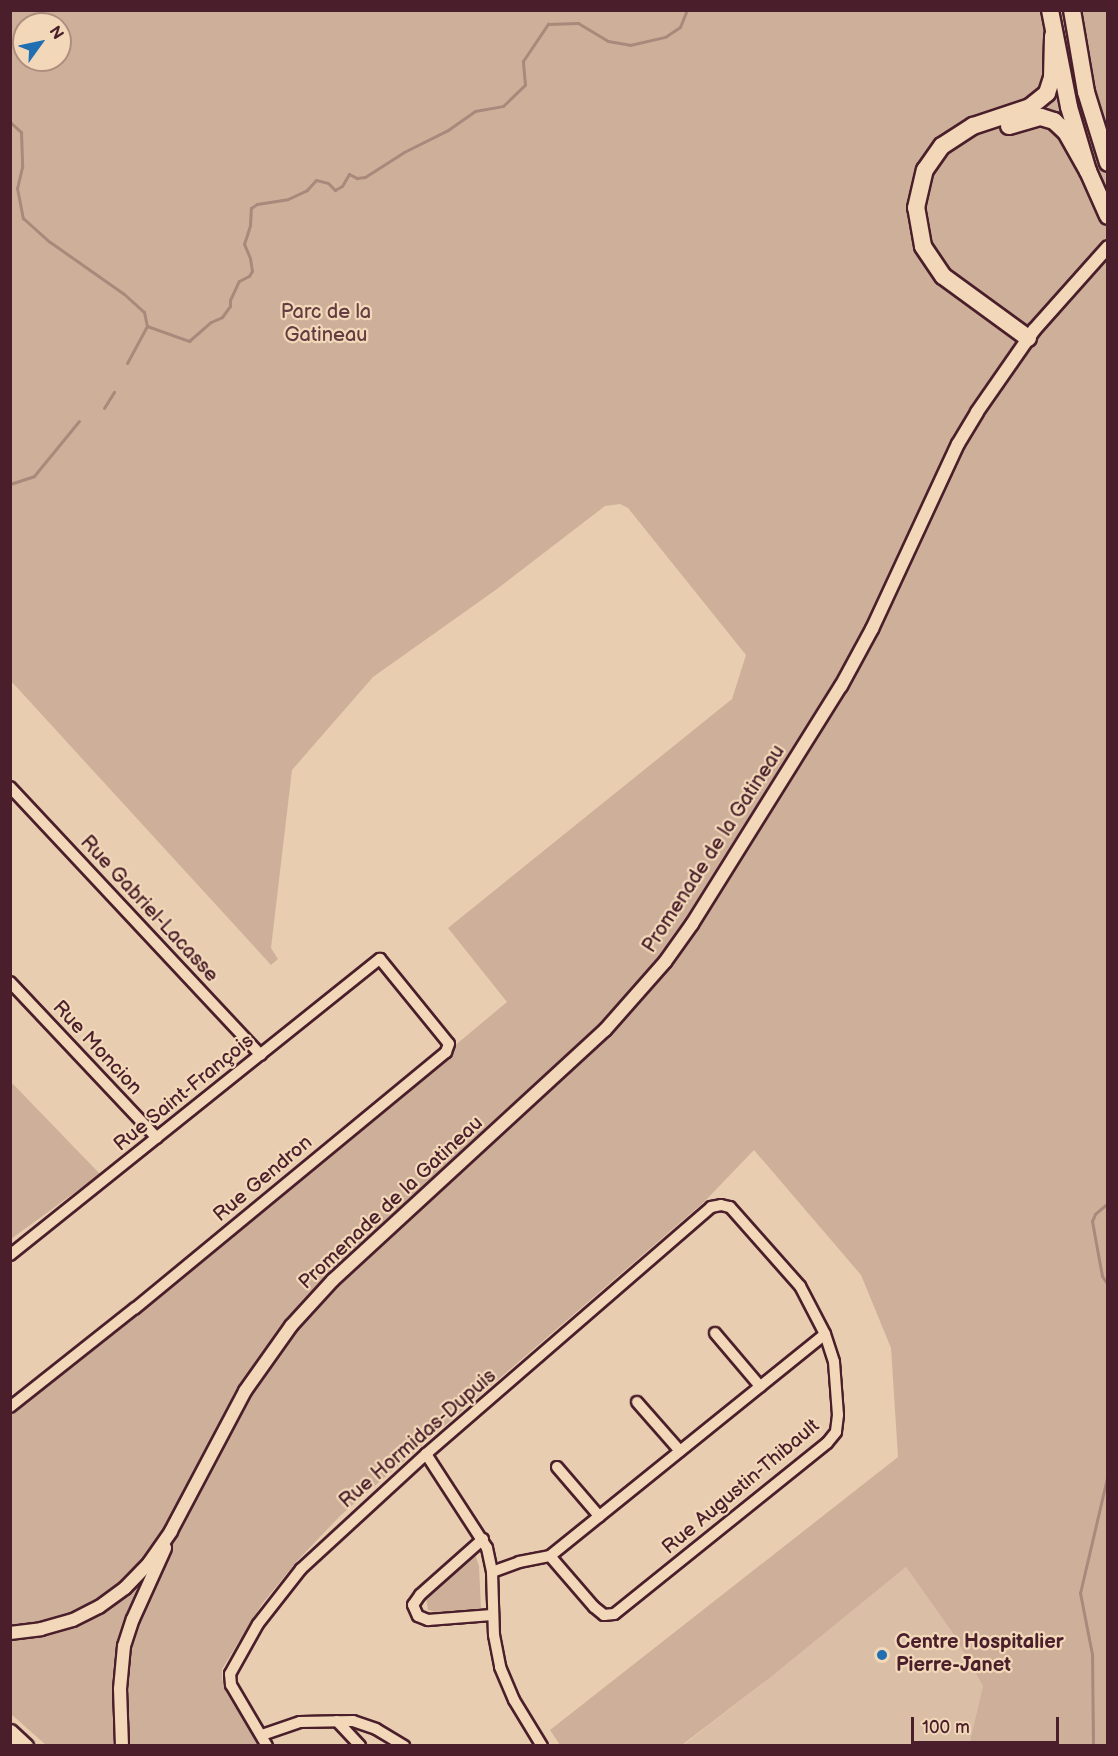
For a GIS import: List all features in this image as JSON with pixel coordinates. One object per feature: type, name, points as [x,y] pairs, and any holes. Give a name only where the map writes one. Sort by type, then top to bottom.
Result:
[{"type":"highway","points":[[1050,10],[1053,36],[1069,107],[1088,171],[1107,216]]},
{"type":"highway","points":[[1072,10],[1086,92],[1107,163]]},
{"type":"highway","points":[[1031,334],[943,276],[923,246],[916,208],[925,170],[942,146],[973,126],[1030,107],[1047,93],[1052,78],[1053,36]]},
{"type":"highway","points":[[1031,334],[964,281],[941,259],[927,222],[930,187],[944,161],[965,142],[980,135],[1041,117],[1047,117],[1061,126],[1088,171]]},
{"type":"main road","points":[[10,1732],[25,1746]]},
{"type":"street","name":"Promenade de la Gatineau","points":[[122,1746],[122,1661],[128,1632],[178,1518],[245,1391],[291,1326],[333,1280],[613,1023],[640,994],[686,934],[841,686],[872,629],[958,444],[993,386],[1031,334],[1107,248]]},
{"type":"street","name":"Rue Gabriel-Lacasse","points":[[10,788],[261,1055]]},
{"type":"street","name":"Rue Saint-François","points":[[10,1255],[380,959]]},
{"type":"street","name":"Rue Gendron","points":[[10,1407],[135,1308],[446,1052],[449,1044],[380,959]]},
{"type":"street","name":"Rue Moncion","points":[[10,982],[157,1138]]},
{"type":"street","name":"Rue Augustin-Thibault","points":[[549,1556],[604,1615],[614,1614],[633,1601],[832,1437],[838,1415],[834,1362],[825,1334],[800,1286],[734,1210],[721,1205]]},
{"type":"street","name":"Rue Hormidas-Dupuis","points":[[267,1746],[231,1685],[230,1674],[243,1649],[272,1605],[301,1569],[426,1454],[711,1207],[721,1205]]},
{"type":"street","points":[[715,1333],[760,1386]]},
{"type":"street","points":[[492,1572],[519,1562],[549,1556],[825,1334]]},
{"type":"street","points":[[637,1402],[680,1450]]},
{"type":"street","points":[[426,1454],[483,1539],[490,1555],[496,1651],[504,1677],[519,1708],[542,1746]]},
{"type":"street","points":[[557,1467],[599,1516]]},
{"type":"street","name":"Promenade de la Gatineau","points":[[10,1633],[65,1623],[114,1598],[149,1563],[178,1518]]},
{"type":"street","points":[[483,1539],[420,1595],[413,1605],[418,1616],[428,1620],[492,1615]]},
{"type":"street","name":"Promenade de la Gatineau","points":[[114,1746],[121,1718]]},
{"type":"street","points":[[262,1735],[300,1722],[337,1721],[364,1724],[405,1746]]},
{"type":"street","points":[[337,1721],[360,1746]]},
{"type":"shaded area","name":"Centre Hospitalier Pierre-Janet","points":[[906,1567],[952,1632],[983,1686],[969,1745],[682,1746],[771,1677]]},
{"type":"green space","name":"Parc de la Gatineau","points":[[11,11],[1107,11],[1107,1745],[969,1745],[983,1686],[952,1632],[906,1567],[771,1677],[682,1745],[560,1745],[550,1730],[898,1457],[891,1348],[861,1275],[754,1150],[704,1202],[341,1515],[297,1561],[262,1604],[222,1669],[222,1680],[257,1733],[261,1745],[46,1745],[11,1714],[11,1407],[243,1222],[507,1002],[448,928],[732,699],[746,655],[628,508],[620,504],[605,506],[497,589],[373,677],[292,770],[271,948],[278,959],[271,965],[11,681]]},
{"type":"green space","points":[[13,1084],[100,1174],[11,1239],[10,1086]]},
{"type":"green space","points":[[475,1554],[479,1566],[481,1609],[436,1612],[428,1610],[426,1598]]},
{"type":"waterway","points":[[147,326],[189,341],[211,322],[222,317],[230,306],[230,300],[239,281],[249,276],[252,271],[244,244],[250,225],[251,208],[257,204],[288,199],[307,190],[316,180],[328,183],[335,190],[342,186],[349,174],[357,178],[365,177],[404,152],[448,130],[475,111],[503,106],[525,85],[523,61],[548,24],[578,23],[608,41],[630,45],[665,37],[680,27],[687,10]]},
{"type":"waterway","points":[[10,122],[21,132],[22,167],[17,188],[23,218],[50,242],[124,294],[144,312],[147,326],[127,363]]},
{"type":"waterway","points":[[104,408],[114,392]]},
{"type":"waterway","points":[[10,484],[34,476],[79,421]]},
{"type":"waterway","points":[[1108,1203],[1095,1214],[1092,1221],[1102,1276],[1108,1285]]},
{"type":"waterway","points":[[1093,1746],[1092,1654],[1080,1593],[1108,1474]]},
{"type":"place","name":"Centre Hospitalier Pierre-Janet","points":[[882,1655]]}]
